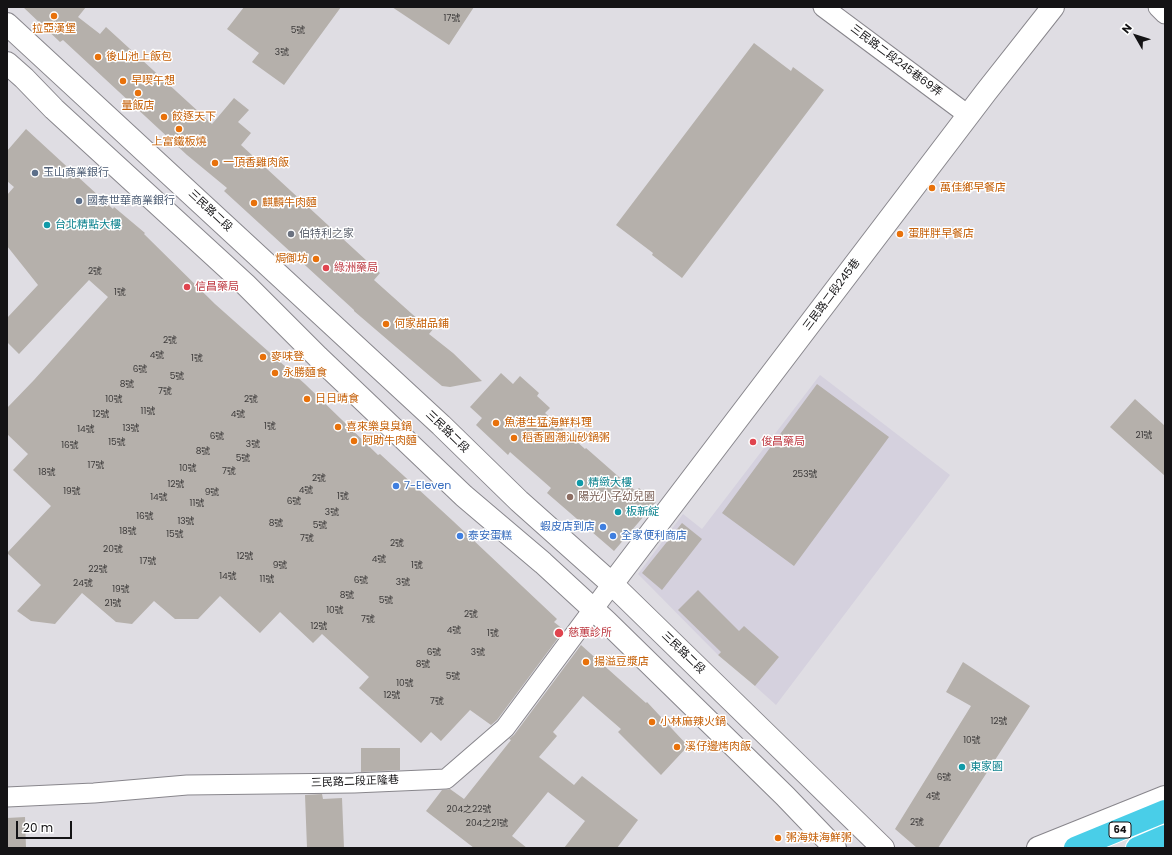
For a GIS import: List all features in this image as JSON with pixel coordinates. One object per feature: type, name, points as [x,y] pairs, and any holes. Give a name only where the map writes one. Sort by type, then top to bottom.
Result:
[{"type":"highway","name":"64","points":[[1076,848],[1165,811]]},
{"type":"highway","name":"64","points":[[1137,848],[1165,835]]},
{"type":"street","name":"三民路二段245巷69弄","points":[[823,7],[968,116]]},
{"type":"street","name":"三民路二段245巷","points":[[612,584],[968,116],[1053,7]]},
{"type":"street","points":[[1158,7],[1165,14]]},
{"type":"street","name":"三民路二段","points":[[7,24],[441,425],[520,501],[612,584],[882,847]]},
{"type":"street","points":[[7,63],[54,109],[245,284],[318,357],[464,496],[543,563],[593,610],[785,796],[835,848]]},
{"type":"street","name":"三民路二段正隆巷","points":[[7,797],[94,793],[187,785],[354,783],[446,778],[505,728],[612,584]]},
{"type":"street","points":[[1038,848],[1165,797]]},
{"type":"street","points":[[1130,848],[1165,835]]},
{"type":"shaded area","points":[[820,375],[950,475],[776,705],[755,686],[779,657],[744,627],[718,655],[638,574],[683,514],[702,529]]},
{"type":"building","points":[[23,7],[86,7],[78,17],[100,34],[106,27],[212,124],[234,98],[249,110],[238,122],[251,133],[241,145],[380,273],[374,280],[421,322],[423,319],[434,328],[429,334],[453,353],[482,381],[450,387],[442,386],[354,311],[224,191],[227,188],[187,155],[63,40],[60,42]]},
{"type":"building","points":[[244,7],[341,7],[284,85],[252,62],[259,53],[227,29]]},
{"type":"building","points":[[392,7],[474,7],[449,45]]},
{"type":"building","points":[[754,43],[791,71],[793,67],[824,90],[682,278],[652,255],[653,253],[616,225]]},
{"type":"building","points":[[26,129],[113,209],[114,207],[145,233],[144,234],[215,304],[305,384],[378,455],[380,454],[557,619],[554,622],[564,630],[497,720],[491,725],[470,710],[441,741],[431,732],[421,743],[359,688],[369,677],[322,634],[313,643],[280,612],[260,633],[220,596],[198,619],[175,619],[154,601],[132,624],[116,622],[82,593],[55,624],[31,621],[17,611],[41,585],[7,553],[51,506],[13,470],[28,454],[7,434],[7,408],[108,297],[89,280],[19,354],[7,342],[7,318],[38,285],[7,246],[7,195],[14,187],[7,181],[7,151]]},
{"type":"building","points":[[501,373],[513,384],[520,376],[539,393],[537,396],[550,408],[545,413],[627,484],[636,491],[639,488],[656,502],[614,551],[547,493],[551,488],[510,452],[508,455],[476,425],[482,418],[470,407]]},
{"type":"building","points":[[817,384],[889,437],[794,566],[722,513]]},
{"type":"building","points":[[1135,399],[1165,426],[1165,476],[1110,427]]},
{"type":"building","points":[[682,523],[702,539],[662,590],[642,573]]},
{"type":"building","points":[[698,590],[739,631],[744,626],[779,657],[755,686],[718,655],[721,652],[678,610]]},
{"type":"building","points":[[581,645],[646,703],[647,702],[688,746],[661,775],[618,732],[621,729],[583,696],[553,732],[557,736],[539,757],[574,785],[582,776],[638,820],[617,848],[564,848],[585,821],[548,792],[512,836],[527,848],[474,848],[426,811],[442,790],[450,789],[464,799],[511,740],[509,739],[514,735]]},
{"type":"building","name":"東家園","points":[[963,662],[1030,706],[938,848],[917,848],[895,829],[971,706],[946,692]]},
{"type":"building","points":[[361,748],[400,748],[400,770],[361,772]]},
{"type":"building","points":[[322,794],[323,799],[342,798],[344,848],[307,848],[305,795]]},
{"type":"building","points":[[25,817],[26,848],[7,848],[7,818]]},
{"type":"place","name":"拉亞漢堡","points":[[54,16]]},
{"type":"place","name":"後山池上飯包","points":[[98,57]]},
{"type":"place","name":"早喫午想","points":[[123,81]]},
{"type":"place","name":"量飯店","points":[[138,93]]},
{"type":"place","name":"餃逐天下","points":[[164,117]]},
{"type":"place","name":"上富鐵板燒","points":[[179,129]]},
{"type":"place","name":"一頂香雞肉飯","points":[[215,163]]},
{"type":"place","name":"玉山商業銀行","points":[[35,173]]},
{"type":"place","name":"萬佳鄉早餐店","points":[[932,188]]},
{"type":"place","name":"國泰世華商業銀行","points":[[79,201]]},
{"type":"place","name":"麒麟牛肉麵","points":[[254,203]]},
{"type":"place","name":"台北精點大樓","points":[[47,225]]},
{"type":"place","name":"伯特利之家","points":[[291,234]]},
{"type":"place","name":"蛋胖胖早餐店","points":[[900,234]]},
{"type":"place","name":"焗御坊","points":[[316,259]]},
{"type":"place","name":"綠洲藥局","points":[[326,268]]},
{"type":"place","name":"信昌藥局","points":[[187,287]]},
{"type":"place","name":"何家甜品鋪","points":[[386,324]]},
{"type":"place","name":"麥味登","points":[[263,357]]},
{"type":"place","name":"永勝麵食","points":[[275,373]]},
{"type":"place","name":"日日晴食","points":[[307,399]]},
{"type":"place","name":"魚港生猛海鮮料理","points":[[496,423]]},
{"type":"place","name":"喜來樂臭臭鍋","points":[[338,427]]},
{"type":"place","name":"稻香園潮汕砂鍋粥","points":[[514,438]]},
{"type":"place","name":"阿助牛肉麵","points":[[354,441]]},
{"type":"place","name":"俊昌藥局","points":[[753,442]]},
{"type":"place","name":"精緻大樓","points":[[580,483]]},
{"type":"place","name":"7-Eleven","points":[[396,486]]},
{"type":"place","name":"陽光小子幼兒園","points":[[570,497]]},
{"type":"place","name":"板新綻","points":[[618,512]]},
{"type":"place","name":"蝦皮店到店","points":[[603,527]]},
{"type":"place","name":"泰安蛋糕","points":[[460,536]]},
{"type":"place","name":"全家便利商店","points":[[613,536]]},
{"type":"place","name":"慈蕙診所","points":[[559,633]]},
{"type":"place","name":"揚溢豆漿店","points":[[586,662]]},
{"type":"place","name":"小林麻辣火鍋","points":[[652,722]]},
{"type":"place","name":"溪仔邊烤肉飯","points":[[677,747]]},
{"type":"place","name":"東家園","points":[[962,767]]},
{"type":"place","name":"粥海妹海鮮粥","points":[[778,838]]}]
